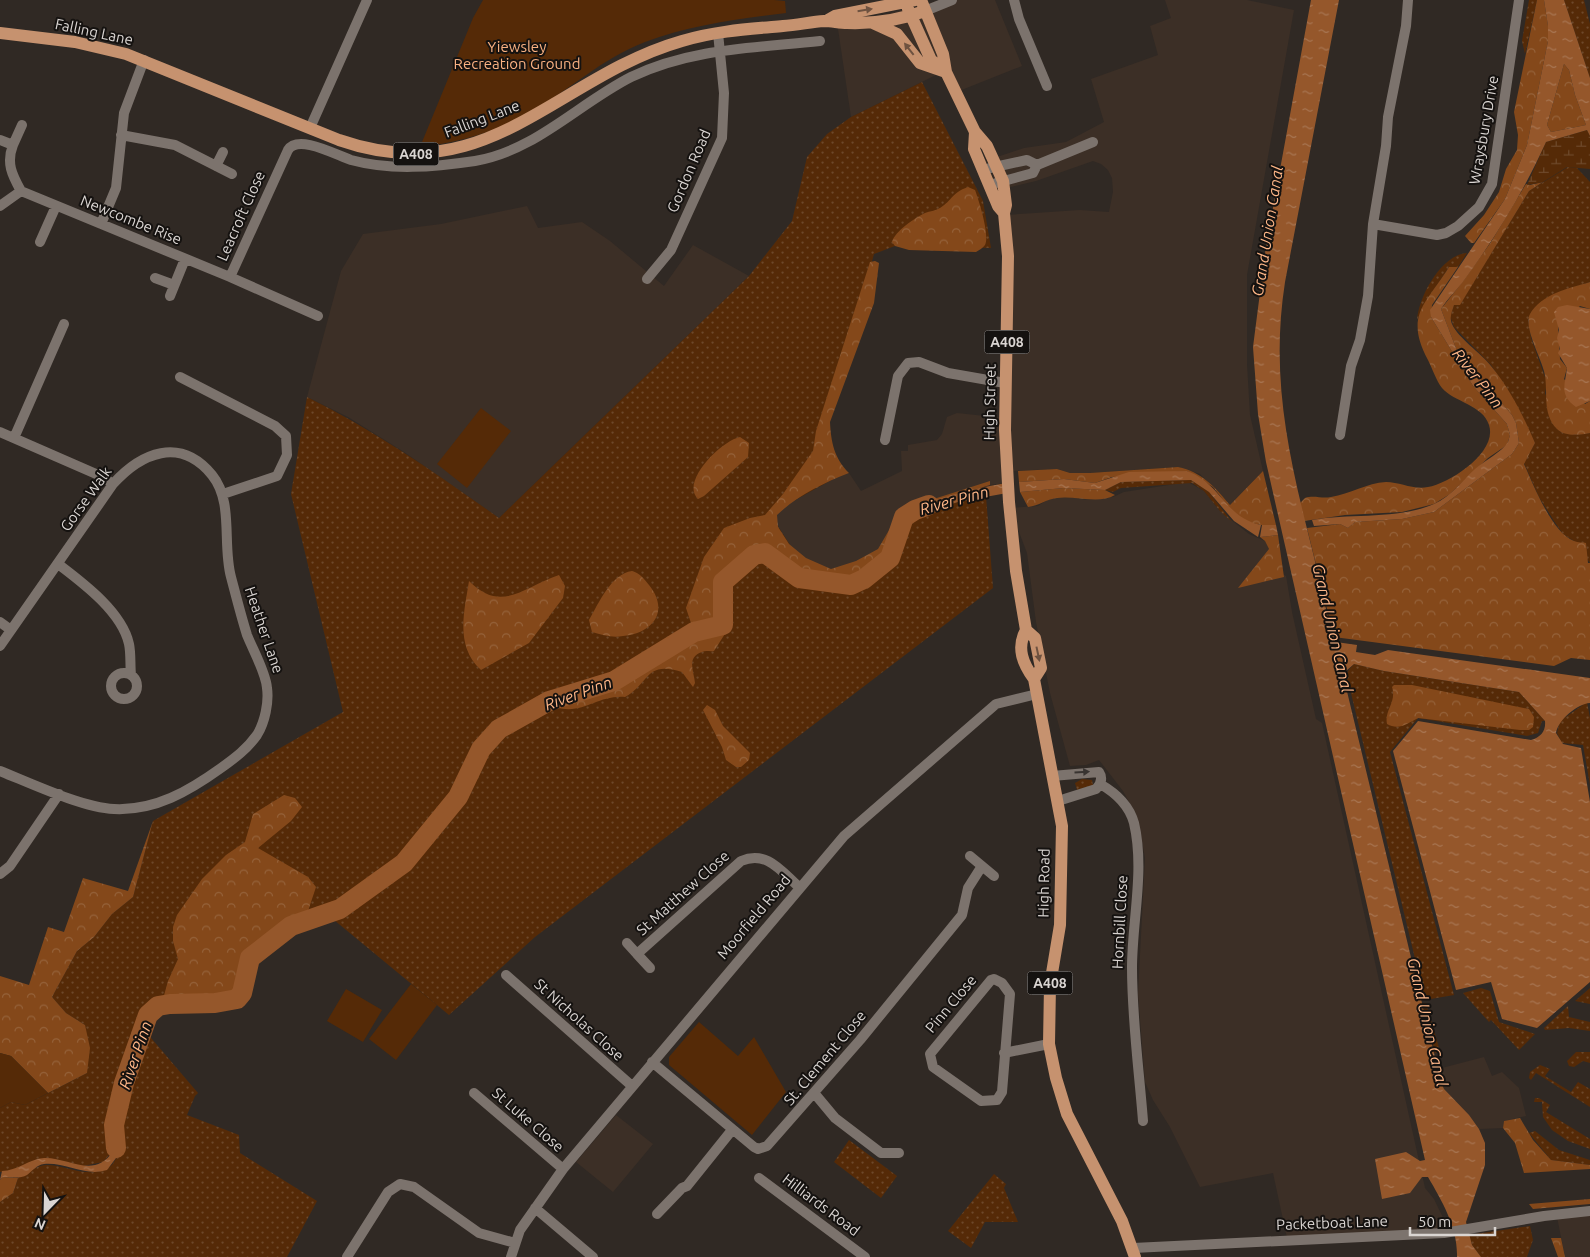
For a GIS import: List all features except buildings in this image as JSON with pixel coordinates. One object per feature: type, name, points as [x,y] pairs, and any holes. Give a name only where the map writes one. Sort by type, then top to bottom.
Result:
[{"type":"main road","name":"Falling Lane","points":[[826,21],[835,16],[910,1]]},
{"type":"main road","name":"High Street","points":[[910,1],[910,16],[931,60],[946,72]]},
{"type":"main road","name":"Falling Lane","points":[[0,33],[90,45],[144,60],[355,146],[378,152],[407,155],[451,150],[515,126],[647,54],[679,42],[718,33],[826,21],[873,23],[910,16],[923,5]]},
{"type":"main road","name":"High Street","points":[[923,5],[943,54],[946,72],[975,132],[986,146],[997,166],[1003,182],[1008,256],[1005,383],[1007,472],[1016,571],[1026,630]]},
{"type":"main road","points":[[873,23],[897,34],[920,63],[946,72]]},
{"type":"main road","name":"High Street","points":[[975,132],[974,149],[998,206],[1004,213]]},
{"type":"main road","name":"High Road","points":[[1026,630],[1020,641],[1024,666],[1034,680],[1062,826],[1060,925],[1050,985],[1049,1044],[1056,1078],[1067,1114],[1122,1221],[1134,1252]]},
{"type":"street","points":[[310,128],[367,0]]},
{"type":"street","points":[[923,5],[952,0]]},
{"type":"street","points":[[1014,0],[1019,19],[1047,86]]},
{"type":"street","points":[[1340,435],[1351,366],[1360,340],[1368,296],[1374,224],[1386,146],[1388,118],[1406,26],[1408,0]]},
{"type":"street","name":"Wraysbury Drive","points":[[1374,224],[1442,234],[1458,226],[1483,202],[1492,184],[1519,0]]},
{"type":"street","name":"Gordon Road","points":[[647,279],[671,250],[722,138],[724,93],[718,33]]},
{"type":"street","name":"Falling Lane","points":[[302,143],[350,160],[387,166],[420,167],[481,160],[512,150],[541,135],[594,99],[639,74],[688,56],[720,50],[820,41]]},
{"type":"street","points":[[101,224],[116,188],[124,113],[144,60]]},
{"type":"street","points":[[0,206],[21,191],[9,164],[13,145],[22,125]]},
{"type":"street","points":[[121,135],[175,145],[232,174]]},
{"type":"street","points":[[0,140],[13,145]]},
{"type":"street","points":[[984,170],[1027,160],[1037,164],[1093,142]]},
{"type":"street","name":"Leacroft Close","points":[[302,143],[294,144],[288,150],[230,277],[318,316]]},
{"type":"street","points":[[216,166],[223,152]]},
{"type":"street","points":[[989,185],[1033,173],[1037,164]]},
{"type":"street","name":"Newcombe Rise","points":[[21,191],[230,277]]},
{"type":"street","points":[[40,242],[56,206]]},
{"type":"street","points":[[170,296],[185,259]]},
{"type":"street","points":[[155,278],[174,285]]},
{"type":"street","points":[[14,438],[64,324]]},
{"type":"street","points":[[885,440],[898,376],[902,368],[908,363],[919,362],[948,373],[1005,383]]},
{"type":"street","points":[[180,377],[276,426],[286,436],[287,455],[277,476],[223,494]]},
{"type":"street","points":[[0,432],[103,476],[112,484]]},
{"type":"street","name":"Heather Lane","points":[[0,771],[59,794],[102,808],[115,809],[153,804],[193,788],[243,752],[257,734],[264,720],[268,687],[247,633],[230,574],[223,494],[212,475],[188,457],[173,452],[158,453],[144,457]]},
{"type":"street","name":"Gorse Walk","points":[[0,646],[112,484],[126,469],[144,457]]},
{"type":"street","points":[[58,564],[101,598],[123,631],[129,644],[130,675]]},
{"type":"street","points":[[0,622],[11,630]]},
{"type":"street","name":"Moorfield Road","points":[[512,1257],[520,1230],[563,1169],[799,887],[854,826],[996,704],[1037,694]]},
{"type":"street","name":"Hornbill Close","points":[[1052,776],[1095,771],[1101,776],[1100,784],[1116,795],[1130,812],[1136,837],[1138,863],[1132,968],[1143,1121]]},
{"type":"street","points":[[1058,801],[1089,792],[1100,784]]},
{"type":"street","points":[[0,874],[10,866],[59,794]]},
{"type":"street","name":"St Matthew Close","points":[[637,954],[741,860],[751,856],[769,861],[799,887]]},
{"type":"street","points":[[970,856],[994,876]]},
{"type":"street","name":"St. Clement Close","points":[[652,1062],[732,1130],[756,1148],[765,1148],[815,1094],[962,915],[968,888],[982,866]]},
{"type":"street","name":"St Matthew Close","points":[[627,943],[650,968]]},
{"type":"street","name":"St Nicholas Close","points":[[506,975],[632,1086]]},
{"type":"street","name":"Pinn Close","points":[[994,979],[1002,983],[1010,994],[1004,1053],[1002,1092],[997,1100],[989,1102],[981,1101],[933,1067],[930,1062],[930,1054],[933,1049],[991,980],[994,979]]},
{"type":"street","points":[[1004,1053],[1049,1044]]},
{"type":"street","name":"St Luke Close","points":[[474,1093],[563,1169]]},
{"type":"street","points":[[815,1094],[836,1118],[881,1153],[898,1153]]},
{"type":"street","points":[[657,1214],[682,1188],[687,1186],[732,1130]]},
{"type":"street","name":"Hilliards Road","points":[[759,1178],[866,1257]]},
{"type":"street","points":[[347,1257],[388,1192],[400,1184],[414,1188],[479,1233],[515,1243]]},
{"type":"street","points":[[534,1208],[593,1257]]},
{"type":"street","name":"Packetboat Lane","points":[[1134,1252],[1444,1233],[1590,1211]]},
{"type":"shaded area","points":[[941,0],[995,0],[1022,66],[954,93],[942,72],[851,117],[837,22],[871,18]]},
{"type":"shaded area","points":[[1165,0],[1247,0],[1294,10],[1247,275],[1247,364],[1250,415],[1263,471],[1230,505],[1200,474],[1178,467],[1090,473],[1070,473],[1057,469],[1009,471],[1006,215],[1080,210],[1109,212],[1113,192],[1112,178],[1108,170],[1101,164],[1093,161],[1036,181],[998,190],[988,160],[1024,148],[1066,142],[1104,122],[1091,79],[1158,55],[1150,26],[1171,18]]},
{"type":"shaded area","points":[[527,206],[538,228],[582,222],[610,241],[664,286],[693,245],[749,276],[499,518],[404,452],[348,417],[307,397],[341,271],[363,234],[441,224]]},
{"type":"shaded area","points":[[957,413],[1004,418],[1007,483],[990,485],[902,514],[889,557],[863,578],[851,584],[812,579],[770,514],[833,479],[849,473],[861,491],[902,471],[901,451],[908,451],[908,445],[937,440],[942,434],[947,417]]},
{"type":"shaded area","points":[[1188,482],[1204,491],[1220,511],[1249,534],[1265,541],[1269,549],[1278,535],[1281,573],[1286,576],[1292,612],[1316,719],[1322,723],[1425,1188],[1434,1199],[1448,1228],[1287,1238],[1273,1173],[1200,1187],[1145,1082],[1138,994],[1145,858],[1141,836],[1136,815],[1123,791],[1099,760],[1086,765],[1070,766],[1050,693],[1036,622],[1027,553],[1010,508],[1038,506],[1047,500],[1057,498],[1071,497],[1088,500],[1113,497],[1124,492]]},
{"type":"shaded area","points":[[1484,1057],[1492,1076],[1502,1072],[1519,1088],[1526,1116],[1504,1121],[1503,1128],[1479,1129],[1444,1089],[1438,1069]]},
{"type":"shaded area","points":[[616,1115],[653,1144],[613,1192],[576,1162]]},
{"type":"shaded area","points":[[1590,1213],[1590,1257],[1565,1257],[1557,1217]]},
{"type":"green space","name":"Yiewsley Recreation Ground","points":[[483,0],[774,0],[785,1],[786,13],[697,27],[645,42],[615,56],[519,119],[478,135],[420,147],[473,18]]},
{"type":"green space","points":[[1529,0],[1537,0],[1525,54],[1522,41]]},
{"type":"green space","points":[[1537,0],[1544,0],[1548,41],[1527,145],[1505,199],[1474,243],[1471,243],[1465,236],[1484,215],[1499,192],[1506,169],[1517,150],[1518,135],[1514,112]]},
{"type":"green space","points":[[1564,0],[1584,0],[1590,24],[1590,78]]},
{"type":"green space","points":[[1564,64],[1569,70],[1575,95],[1586,125],[1551,132],[1547,125]]},
{"type":"green space","points":[[922,82],[983,201],[991,248],[895,246],[874,254],[828,420],[833,479],[770,514],[812,579],[794,574],[799,578],[851,585],[864,579],[890,558],[895,538],[907,518],[958,502],[986,496],[993,588],[535,937],[449,1015],[328,915],[292,930],[254,959],[248,992],[238,1003],[160,1010],[150,1019],[146,1032],[198,1093],[187,1115],[239,1135],[240,1153],[317,1201],[287,1257],[0,1257],[0,1202],[13,1193],[18,1178],[46,1165],[83,1172],[99,1172],[108,1168],[117,1156],[119,1138],[116,1119],[113,1151],[103,1162],[83,1166],[44,1158],[11,1171],[0,1172],[0,1108],[11,1102],[25,1105],[87,1073],[85,1025],[66,1013],[52,997],[77,951],[94,937],[112,914],[133,897],[153,821],[343,712],[291,494],[307,397],[382,439],[499,518],[749,276],[792,221],[807,157],[827,134],[851,117]]},
{"type":"green space","points":[[1587,130],[1590,136],[1590,169],[1567,167],[1543,182],[1527,185],[1546,142]]},
{"type":"green space","points":[[1568,167],[1577,168],[1590,182],[1590,282],[1554,295],[1540,305],[1528,320],[1531,338],[1547,383],[1545,393],[1559,431],[1575,435],[1590,433],[1590,563],[1574,541],[1563,534],[1539,497],[1524,463],[1535,443],[1503,383],[1491,365],[1454,327],[1450,316],[1454,305],[1460,304],[1529,191]]},
{"type":"green space","points":[[1543,182],[1529,191],[1460,305],[1454,305],[1451,319],[1459,335],[1487,361],[1498,375],[1521,413],[1535,443],[1524,464],[1544,507],[1558,528],[1566,536],[1576,542],[1586,543],[1588,563],[1590,563],[1590,660],[1571,658],[1554,666],[1334,637],[1307,528],[1340,524],[1348,528],[1355,522],[1402,519],[1434,512],[1512,454],[1519,443],[1516,423],[1512,415],[1457,351],[1441,309],[1491,242],[1526,184]]},
{"type":"green space","points":[[968,187],[975,190],[983,218],[986,240],[982,248],[976,252],[909,250],[895,246],[892,242],[894,238],[906,225],[925,213],[940,208],[955,194]]},
{"type":"green space","points":[[1467,253],[1458,267],[1449,267],[1427,300],[1417,320],[1422,300],[1433,278],[1448,261],[1457,255]]},
{"type":"green space","points":[[875,261],[879,263],[874,303],[830,422],[834,449],[840,462],[849,473],[820,486],[793,502],[777,515],[778,527],[789,544],[806,558],[831,569],[856,561],[878,549],[899,513],[915,505],[990,481],[990,485],[929,503],[902,514],[889,557],[863,578],[851,584],[799,576],[765,553],[754,555],[723,582],[723,625],[694,632],[686,608],[704,557],[724,528],[750,518],[765,515],[783,494],[813,451],[816,431],[870,262]]},
{"type":"green space","points":[[1449,267],[1458,267],[1432,305],[1431,317],[1473,386],[1507,424],[1510,435],[1507,445],[1488,458],[1450,494],[1434,504],[1402,512],[1345,515],[1304,521],[1300,503],[1305,498],[1331,497],[1372,484],[1386,482],[1422,488],[1428,487],[1459,473],[1470,465],[1486,446],[1490,435],[1486,418],[1475,408],[1447,393],[1442,388],[1421,345],[1418,332],[1421,310]]},
{"type":"green space","points":[[1590,282],[1590,309],[1580,306],[1558,326],[1560,359],[1567,368],[1564,379],[1585,404],[1590,401],[1590,433],[1568,434],[1560,432],[1549,416],[1544,371],[1531,334],[1528,319],[1541,301],[1565,289]]},
{"type":"green space","points":[[481,408],[511,431],[467,488],[437,464]]},
{"type":"green space","points":[[740,437],[749,443],[748,457],[704,496],[698,499],[694,492],[694,483],[698,473],[705,463],[723,446]]},
{"type":"green space","points":[[1178,467],[1201,476],[1213,486],[1230,505],[1263,471],[1276,525],[1261,525],[1243,521],[1231,510],[1213,487],[1187,471],[1112,477],[1095,483],[1064,479],[1019,482],[1018,471],[1057,469],[1070,473],[1090,473]]},
{"type":"green space","points":[[1191,480],[1209,492],[1232,522],[1220,511],[1204,491],[1192,483],[1121,488],[1113,492],[1105,490],[1121,482]]},
{"type":"green space","points":[[1064,488],[1105,490],[1115,495],[1094,500],[1064,497],[1028,507],[1020,492]]},
{"type":"green space","points":[[1278,535],[1284,577],[1238,588],[1269,549],[1265,541],[1260,537]]},
{"type":"green space","points":[[632,571],[642,576],[655,595],[658,612],[655,619],[643,630],[634,634],[615,637],[592,632],[589,620],[606,590],[618,578]]},
{"type":"green space","points":[[559,575],[565,586],[563,598],[529,643],[481,670],[473,661],[464,640],[463,628],[469,581],[481,591],[492,596],[502,597],[513,595]]},
{"type":"green space","points":[[730,626],[714,651],[704,651],[694,657],[692,665],[695,683],[693,687],[682,672],[661,669],[654,671],[625,697],[606,699],[574,709],[555,707],[557,704],[614,686],[673,647]]},
{"type":"green space","points":[[1354,664],[1384,671],[1519,692],[1545,721],[1542,721],[1538,733],[1527,736],[1418,718],[1390,752],[1454,995],[1425,1000],[1350,689],[1347,690],[1346,686],[1347,673]]},
{"type":"green space","points":[[1394,685],[1412,685],[1529,709],[1534,717],[1533,727],[1529,730],[1520,730],[1418,718],[1403,726],[1391,726],[1387,724],[1387,714],[1393,697],[1392,687]]},
{"type":"green space","points":[[1587,702],[1590,718],[1590,785],[1583,745],[1562,743],[1557,733],[1560,721]]},
{"type":"green space","points":[[707,705],[715,710],[723,726],[750,753],[749,760],[741,767],[736,767],[726,760],[722,747],[703,710]]},
{"type":"green space","points":[[1082,779],[1092,780],[1093,785],[1077,790],[1075,783]]},
{"type":"green space","points":[[284,795],[295,798],[302,807],[291,821],[258,848],[308,877],[316,887],[300,927],[292,930],[254,959],[248,992],[238,1003],[160,1010],[168,981],[178,959],[173,941],[173,927],[177,915],[202,879],[226,855],[245,842],[253,814]]},
{"type":"green space","points":[[153,821],[133,897],[112,914],[94,937],[77,951],[52,997],[66,1013],[85,1025],[90,1048],[87,1073],[48,1093],[11,1056],[0,1053],[0,976],[29,985],[48,927],[64,932],[83,878],[128,891]]},
{"type":"green space","points":[[411,984],[437,1005],[396,1060],[369,1039]]},
{"type":"green space","points":[[1481,988],[1490,991],[1499,1022],[1535,1034],[1519,1050],[1491,1020],[1489,1022],[1463,993]]},
{"type":"green space","points":[[1590,988],[1590,1004],[1575,1001]]},
{"type":"green space","points":[[346,989],[382,1010],[363,1042],[327,1021]]},
{"type":"green space","points":[[1426,1003],[1440,1051],[1435,1053],[1423,1004]]},
{"type":"green space","points":[[1568,1006],[1569,1017],[1590,1022],[1590,1031],[1569,1028],[1545,1030],[1544,1028]]},
{"type":"green space","points":[[699,1022],[738,1056],[754,1037],[786,1092],[752,1135],[669,1065],[669,1057]]},
{"type":"green space","points":[[1576,1052],[1590,1052],[1590,1063],[1583,1061],[1574,1067],[1569,1066],[1567,1061]]},
{"type":"green space","points":[[0,1053],[11,1056],[48,1093],[25,1105],[11,1102],[0,1108]]},
{"type":"green space","points":[[1540,1065],[1550,1069],[1545,1076],[1571,1092],[1578,1082],[1590,1089],[1590,1107],[1536,1073],[1531,1080],[1529,1078],[1530,1072]]},
{"type":"green space","points":[[1535,1098],[1539,1098],[1550,1105],[1546,1112],[1590,1139],[1590,1149],[1568,1141],[1552,1130],[1543,1117],[1542,1102],[1534,1102]]},
{"type":"green space","points":[[1520,1118],[1533,1140],[1551,1160],[1590,1165],[1590,1169],[1524,1173],[1515,1143],[1503,1128],[1504,1121]]},
{"type":"green space","points":[[1535,1131],[1559,1150],[1590,1160],[1590,1165],[1551,1160],[1529,1133]]},
{"type":"green space","points":[[849,1140],[897,1176],[881,1198],[834,1162]]},
{"type":"green space","points":[[994,1174],[1006,1184],[1004,1188],[1018,1222],[985,1222],[971,1248],[948,1231]]},
{"type":"green space","points":[[3,1177],[18,1178],[13,1193],[0,1202],[0,1180]]},
{"type":"green space","points":[[1590,1199],[1590,1204],[1533,1209],[1529,1204]]},
{"type":"green space","points":[[1530,1226],[1533,1240],[1527,1257],[1481,1257],[1472,1245],[1469,1235]]},
{"type":"green space","points":[[1551,1238],[1561,1238],[1565,1257],[1558,1257]]},
{"type":"water","points":[[1311,0],[1339,0],[1285,282],[1281,317],[1281,384],[1284,417],[1296,482],[1336,642],[1357,645],[1356,652],[1375,655],[1388,650],[1590,678],[1590,703],[1579,706],[1564,718],[1556,733],[1563,744],[1581,748],[1590,802],[1590,982],[1537,1028],[1502,1019],[1491,982],[1456,990],[1393,751],[1418,721],[1531,740],[1542,733],[1545,728],[1545,721],[1519,692],[1384,671],[1354,664],[1346,671],[1344,679],[1441,1082],[1444,1089],[1469,1115],[1479,1129],[1485,1143],[1485,1165],[1466,1222],[1472,1245],[1481,1257],[1457,1257],[1457,1246],[1452,1225],[1444,1205],[1428,1177],[1422,1177],[1410,1193],[1382,1199],[1375,1159],[1406,1152],[1420,1161],[1425,1160],[1266,462],[1258,414],[1253,347],[1266,246]]},
{"type":"water","points":[[1544,0],[1564,0],[1590,78],[1590,136],[1587,130],[1546,142],[1529,178],[1499,229],[1465,279],[1441,309],[1457,351],[1512,415],[1516,423],[1519,443],[1512,454],[1434,512],[1402,519],[1355,522],[1348,528],[1340,524],[1314,526],[1312,520],[1390,514],[1420,509],[1434,504],[1451,493],[1475,469],[1502,449],[1508,442],[1510,435],[1507,424],[1473,386],[1431,317],[1430,310],[1505,199],[1527,145],[1548,41]],"holes":[[[1564,64],[1569,70],[1575,95],[1586,125],[1551,132],[1547,125]]]},
{"type":"water","points":[[1567,305],[1590,309],[1590,401],[1576,407],[1565,394],[1564,385],[1567,368],[1558,353],[1560,349],[1557,338],[1559,330],[1554,312],[1558,307]]},
{"type":"water","points":[[1187,471],[1208,484],[1239,515],[1261,525],[1258,537],[1234,521],[1209,492],[1191,480],[1121,482],[1105,490],[1064,488],[1020,492],[1019,482],[1064,479],[1095,483],[1129,472]]},
{"type":"water","points":[[1007,483],[1007,493],[958,502],[907,518],[902,514],[938,499]]},
{"type":"water","points":[[1262,525],[1276,525],[1278,535],[1260,537]]},
{"type":"water","points":[[117,1118],[119,1154],[107,1170],[91,1172],[60,1165],[44,1164],[27,1175],[3,1177],[0,1180],[2,1171],[13,1169],[33,1160],[44,1158],[90,1166],[106,1160],[113,1151],[109,1128]]},
{"type":"waterway","name":"River Pinn","points":[[116,1148],[114,1125],[124,1083],[148,1015],[158,1006],[215,1003],[237,999],[242,993],[250,958],[291,926],[340,909],[404,863],[458,797],[481,749],[499,729],[549,701],[614,681],[694,632],[723,625],[723,582],[754,555],[765,553],[799,578],[851,585],[864,579],[890,558],[904,517],[915,510],[929,505]]},
{"type":"water label","name":"Grand Union Canal","points":[[1267,231]]},
{"type":"water label","name":"Grand Union Canal","points":[[1333,628]]},
{"type":"water label","name":"Grand Union Canal","points":[[1428,1022]]}]
